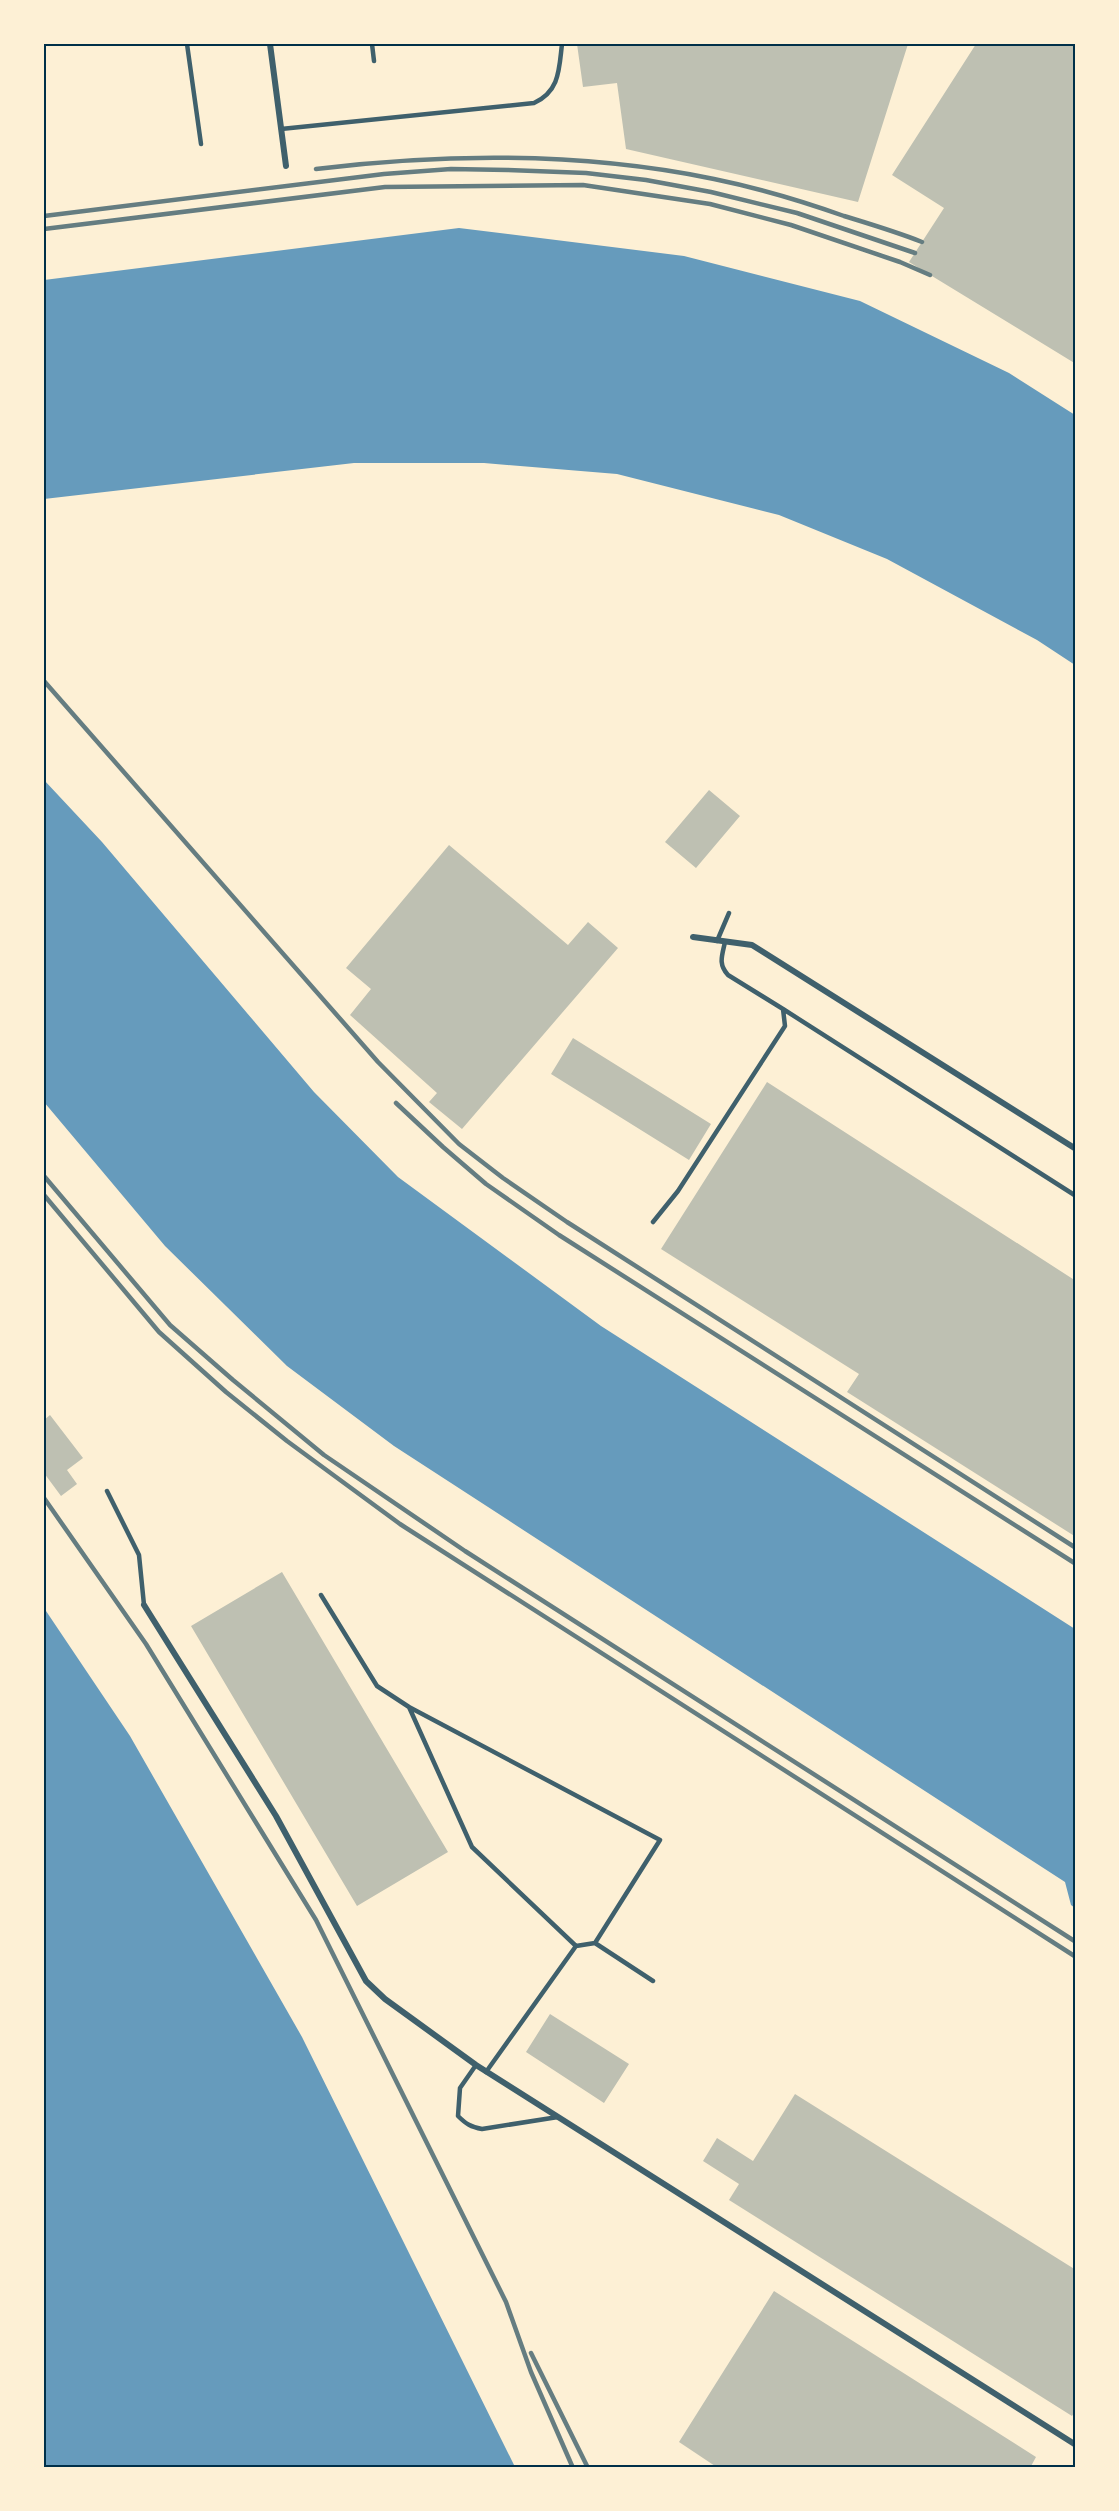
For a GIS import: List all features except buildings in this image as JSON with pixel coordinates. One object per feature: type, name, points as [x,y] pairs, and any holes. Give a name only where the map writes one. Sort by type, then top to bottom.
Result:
[{"type":"street","points":[[270,44],[286,166]]},
{"type":"street","points":[[693,937],[752,945],[1076,1149]]},
{"type":"street","points":[[144,1605],[276,1816],[366,1981],[385,2000],[486,2072],[1076,2445]]},
{"type":"lane","points":[[187,44],[201,144]]},
{"type":"lane","points":[[372,44],[374,61]]},
{"type":"lane","points":[[281,129],[534,103],[546,97],[554,87],[562,44]]},
{"type":"lane","points":[[717,941],[729,913]]},
{"type":"lane","points":[[725,942],[721,960],[722,969],[728,975],[1076,1196]]},
{"type":"lane","points":[[653,1222],[678,1191],[785,1026],[783,1009]]},
{"type":"lane","points":[[107,1491],[139,1555],[144,1605]]},
{"type":"lane","points":[[321,1595],[377,1686],[410,1707],[660,1840],[595,1943]]},
{"type":"lane","points":[[410,1707],[472,1847],[576,1946]]},
{"type":"lane","points":[[486,2072],[576,1946],[595,1943],[653,1981]]},
{"type":"lane","points":[[476,2065],[460,2088],[458,2116],[472,2128],[492,2128],[558,2117]]},
{"type":"water","points":[[459,228],[684,256],[860,301],[1009,373],[1075,415],[1075,665],[1037,640],[887,559],[779,515],[617,474],[484,463],[354,463],[44,499],[44,280]]},
{"type":"water","points":[[44,780],[102,842],[314,1092],[398,1177],[601,1326],[1075,1629],[1075,1908],[1071,1905],[1065,1882],[394,1446],[287,1366],[165,1246],[44,1102]]},
{"type":"water","points":[[44,1608],[130,1736],[302,2037],[515,2467],[44,2467]]},
{"type":"railway","points":[[316,169],[415,160],[515,158],[565,160],[665,170],[780,195],[922,242]]},
{"type":"railway","points":[[44,216],[384,174],[451,169],[586,173],[646,180],[711,192],[797,213],[915,253]]},
{"type":"railway","points":[[44,229],[385,187],[583,185],[710,204],[791,225],[900,262],[930,275]]},
{"type":"railway","points":[[44,681],[378,1062],[459,1144],[503,1178],[567,1222],[1076,1548]]},
{"type":"railway","points":[[396,1103],[486,1184],[559,1235],[1076,1564]]},
{"type":"railway","points":[[44,1176],[170,1325],[324,1455],[465,1551],[1076,1942]]},
{"type":"railway","points":[[44,1195],[159,1332],[226,1392],[287,1441],[400,1524],[1076,1957]]},
{"type":"railway","points":[[44,1498],[146,1644],[316,1920],[506,2302],[531,2372],[573,2468]]},
{"type":"railway","points":[[531,2353],[588,2468]]}]
